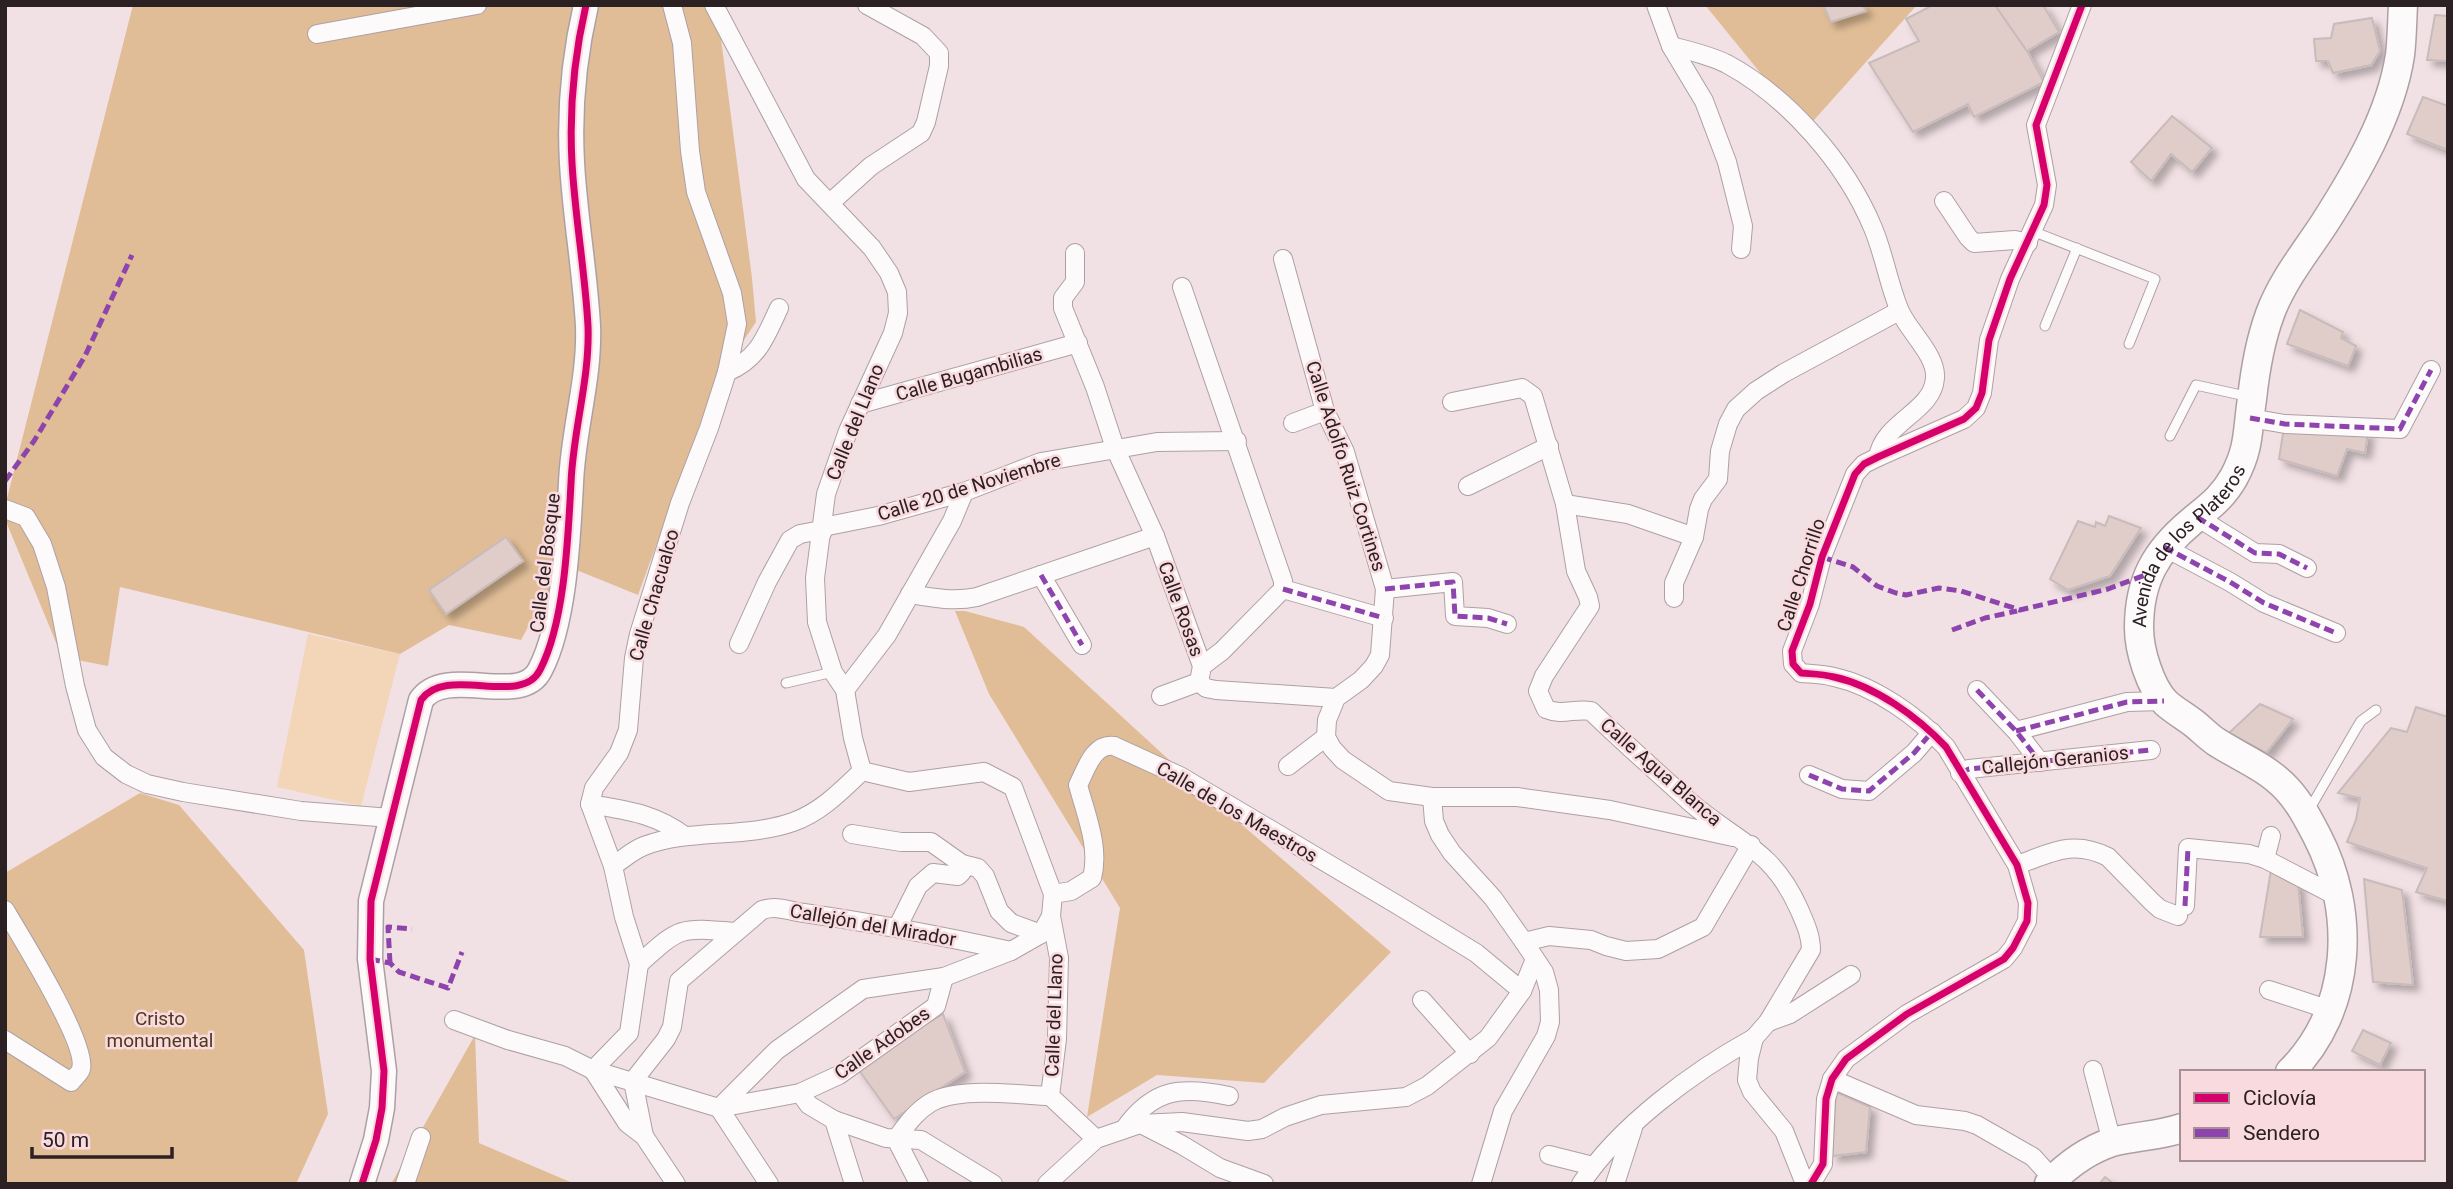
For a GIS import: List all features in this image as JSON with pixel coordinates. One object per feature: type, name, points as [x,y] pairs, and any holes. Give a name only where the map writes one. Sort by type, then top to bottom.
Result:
[{"type":"main road","name":"Avenida de los Plateros","points":[[2292,1070],[2313,1045],[2330,1010],[2344,957],[2340,898],[2330,865],[2306,815],[2285,786],[2267,771],[2213,740],[2164,701],[2142,655],[2139,628],[2143,589],[2164,547],[2213,506],[2226,491],[2245,454],[2262,340],[2276,298],[2349,184],[2381,117],[2400,56],[2403,5]]},
{"type":"main road","points":[[2055,1182],[2089,1152],[2112,1142],[2180,1128]]},
{"type":"street","points":[[317,34],[477,5]]},
{"type":"street","name":"Calle del Bosque","points":[[362,1184],[376,1140],[382,1108],[384,1071],[370,959],[371,901],[421,701],[428,690],[441,686],[488,687],[528,683],[539,673],[556,628],[569,525],[571,477],[588,367],[588,326],[572,162],[572,86],[577,43],[586,5]]},
{"type":"street","name":"Calle Chacualco","points":[[590,804],[594,788],[619,753],[628,730],[634,658],[639,634],[680,503],[727,372],[737,324],[732,293],[696,192],[690,151],[682,43],[672,5]]},
{"type":"street","name":"Calle del Llano","points":[[714,5],[806,179],[872,248],[889,273],[897,292],[898,313],[893,333],[860,404],[826,494],[815,579],[817,622],[833,672],[845,690],[862,771],[909,782],[984,772],[1013,787],[1053,894],[1051,916],[1059,958],[1057,1039],[1049,1096],[1096,1139]]},
{"type":"street","points":[[830,203],[871,166],[921,133],[939,66],[939,52],[923,36],[867,5]]},
{"type":"street","points":[[1656,5],[1671,46],[1704,101],[1737,196],[1743,226],[1741,249]]},
{"type":"street","name":"Calle Chorrillo","points":[[1832,1079],[1846,1059],[1907,1014],[2004,959],[2013,948],[2027,920],[2028,902],[2017,865],[1946,747],[1931,732],[1867,688],[1835,677],[1801,673],[1793,664],[1793,652],[1810,604],[1822,557],[1855,474],[1864,464],[1964,419],[1976,408],[1982,393],[1989,340],[2010,279],[2043,205],[2047,185],[2036,125],[2082,5]]},
{"type":"street","points":[[1671,46],[1701,53],[1744,74],[1783,102],[1812,134],[1855,192],[1872,225],[1899,311],[1935,370],[1935,379],[1928,398],[1886,435],[1880,444],[1878,457]]},
{"type":"street","points":[[1944,201],[1974,243],[2030,237]]},
{"type":"street","name":"Calle Rosas","points":[[1075,253],[1075,282],[1063,298],[1063,308],[1115,448],[1155,536],[1200,674]]},
{"type":"street","name":"Calle Adolfo Ruiz Cortines","points":[[1283,259],[1325,411],[1345,452],[1385,589],[1380,655],[1361,680],[1336,698]]},
{"type":"street","points":[[1161,696],[1200,674],[1283,589],[1283,580],[1237,441],[1182,287]]},
{"type":"street","points":[[727,372],[748,362],[779,308]]},
{"type":"street","points":[[1674,598],[1674,583],[1694,537],[1699,509],[1718,479],[1720,451],[1728,424],[1736,409],[1756,391],[1784,373],[1899,311]]},
{"type":"street","name":"Calle Bugambilias","points":[[860,404],[1078,343]]},
{"type":"street","points":[[2251,407],[2285,425],[2400,429],[2431,370]]},
{"type":"street","name":"Calle Agua Blanca","points":[[1452,402],[1522,388],[1533,396],[1549,446],[1565,504],[1576,571],[1590,606],[1544,676],[1538,691],[1546,709],[1557,713],[1591,711],[1693,804],[1745,841],[1776,868],[1792,892],[1811,940],[1811,950],[1769,1022],[1754,1038],[1672,1090],[1593,1166],[1581,1184]]},
{"type":"street","points":[[1293,423],[1325,411]]},
{"type":"street","name":"Calle 20 de Noviembre","points":[[739,643],[790,540],[800,534],[964,492],[1041,462],[1157,442],[1237,441]]},
{"type":"street","points":[[1468,486],[1549,446]]},
{"type":"street","points":[[845,690],[887,635],[952,521],[964,492]]},
{"type":"street","points":[[1565,504],[1628,514],[1694,537]]},
{"type":"street","points":[[5,509],[26,517],[42,544],[56,587],[75,686],[88,730],[104,757],[126,774],[147,784],[183,792],[301,811],[391,818]]},
{"type":"street","points":[[2197,517],[2256,553],[2279,554],[2307,568]]},
{"type":"street","points":[[910,594],[962,601],[1155,536]]},
{"type":"street","points":[[2164,547],[2264,603],[2336,633]]},
{"type":"street","points":[[1041,575],[1082,645]]},
{"type":"street","points":[[1385,589],[1453,582],[1455,616],[1489,618],[1507,624]]},
{"type":"street","points":[[1283,589],[1384,618]]},
{"type":"street","points":[[1200,674],[1206,688],[1216,690],[1336,698],[1327,720],[1326,737],[1343,760],[1389,791],[1432,797],[1517,797],[1610,810],[1745,841],[1703,927],[1658,949],[1626,951],[1591,940],[1549,936],[1524,942]]},
{"type":"street","points":[[1977,690],[2040,762]]},
{"type":"street","points":[[2015,731],[2127,702],[2164,701]]},
{"type":"street","points":[[1808,775],[1842,789],[1869,791],[1914,753],[1931,732]]},
{"type":"street","points":[[1288,766],[1326,737]]},
{"type":"street","name":"Calle de los Maestros","points":[[1053,894],[1071,891],[1093,878],[1093,840],[1078,785],[1100,748],[1106,745],[1114,746],[1180,776],[1396,904],[1476,953],[1522,991]]},
{"type":"street","name":"Callejón Geranios","points":[[1960,773],[1969,769],[2151,750]]},
{"type":"street","points":[[612,866],[642,846],[685,836],[758,831],[794,821],[820,809],[862,771]]},
{"type":"street","points":[[1432,797],[1434,821],[1440,835],[1452,853],[1493,898],[1524,942],[1544,971],[1549,990],[1550,1022],[1546,1037],[1503,1111],[1481,1184]]},
{"type":"street","points":[[593,1070],[629,1033],[639,964],[612,866],[590,804],[640,813],[666,822],[685,836]]},
{"type":"street","points":[[852,834],[901,842],[931,842],[962,868],[978,868],[985,876],[999,911],[1011,923],[1041,934]]},
{"type":"street","points":[[2264,859],[2271,836]]},
{"type":"street","points":[[2017,865],[2066,847],[2099,853],[2108,857],[2161,909],[2181,911],[2188,848],[2249,854],[2340,898]]},
{"type":"street","points":[[897,929],[914,893],[933,873],[958,876],[962,868]]},
{"type":"street","name":"Callejón del Mirador","points":[[633,1081],[666,1039],[672,1027],[679,981],[762,910],[774,906],[799,913],[1011,951]]},
{"type":"street","points":[[5,911],[37,961],[70,1030],[81,1059],[81,1070],[71,1082],[5,1040]]},
{"type":"street","points":[[719,1108],[777,1050],[863,989],[944,977],[1011,951],[1041,934],[1051,916]]},
{"type":"street","points":[[639,964],[681,930],[735,932]]},
{"type":"street","points":[[1047,1184],[1096,1139],[1132,1126],[1182,1122],[1248,1131],[1262,1129],[1285,1117],[1321,1105],[1406,1097],[1427,1086],[1488,1038],[1522,991],[1535,959]]},
{"type":"street","points":[[1769,1022],[1790,1014],[1851,975]]},
{"type":"street","name":"Calle Adobes","points":[[719,1108],[800,1093],[839,1075],[936,1006],[944,977]]},
{"type":"street","points":[[2269,990],[2330,1010]]},
{"type":"street","points":[[1422,1000],[1469,1054]]},
{"type":"street","points":[[454,1020],[508,1040],[565,1056],[593,1070],[719,1108],[769,1184]]},
{"type":"street","points":[[1754,1038],[1747,1080],[1752,1092],[1784,1130],[1805,1184]]},
{"type":"street","points":[[593,1070],[627,1123],[644,1136],[676,1184]]},
{"type":"street","points":[[2093,1070],[2112,1142]]},
{"type":"street","points":[[1811,1184],[1823,1164],[1826,1099],[1832,1079],[1916,1115],[1977,1125],[2033,1157],[2055,1182]]},
{"type":"street","points":[[633,1081],[644,1136]]},
{"type":"street","points":[[1132,1126],[1133,1116],[1153,1098],[1177,1092],[1202,1091],[1228,1096]]},
{"type":"street","points":[[800,1093],[809,1105],[834,1120],[886,1138],[921,1140],[993,1184]]},
{"type":"street","points":[[896,1139],[917,1113],[932,1101],[960,1094],[1049,1096]]},
{"type":"street","points":[[834,1120],[854,1184]]},
{"type":"street","points":[[1615,1184],[1634,1125]]},
{"type":"street","points":[[1132,1126],[1158,1132],[1220,1168],[1264,1184]]},
{"type":"street","points":[[405,1184],[421,1137]]},
{"type":"street","points":[[896,1139],[919,1184]]},
{"type":"street","points":[[1549,1155],[1593,1166]]},
{"type":"lane","points":[[2030,237],[2077,248],[2155,279],[2129,344]]},
{"type":"lane","points":[[2045,326],[2077,248]]},
{"type":"lane","points":[[2170,436],[2196,385],[2251,407]]},
{"type":"lane","points":[[786,683],[833,672]]},
{"type":"lane","points":[[2306,815],[2361,721],[2376,710]]},
{"type":"shaded area","points":[[308,634],[400,654],[361,806],[277,787]]},
{"type":"green space","points":[[133,5],[721,5],[717,8],[756,322],[716,382],[638,595],[574,569],[535,614],[521,640],[449,625],[400,654],[120,587],[108,666],[62,657],[5,519],[5,506]]},
{"type":"green space","points":[[1705,5],[1917,5],[1806,129]]},
{"type":"green space","points":[[955,611],[965,611],[1024,627],[1214,801],[1391,952],[1264,1083],[1157,1075],[1087,1117],[1120,908],[989,694]]},
{"type":"green space","name":"Cristo monumental","points":[[140,793],[179,805],[304,950],[328,1114],[296,1184],[5,1184],[5,873]]},
{"type":"green space","points":[[475,1035],[479,1143],[575,1184],[391,1184]]},
{"type":"building","points":[[1823,5],[1863,5],[1866,11],[1831,22]]},
{"type":"building","points":[[1933,5],[1995,5],[2027,51],[2044,82],[1974,117],[1968,104],[1913,132],[1869,63],[1919,41],[1906,19]]},
{"type":"building","points":[[1995,5],[2043,5],[2059,32],[2027,51]]},
{"type":"building","points":[[2435,15],[2448,16],[2448,61],[2427,60]]},
{"type":"building","points":[[2372,18],[2380,51],[2371,65],[2333,73],[2328,61],[2316,61],[2314,39],[2331,38],[2334,24]]},
{"type":"building","points":[[2423,97],[2448,106],[2448,150],[2407,134]]},
{"type":"building","points":[[2172,116],[2212,148],[2192,172],[2171,154],[2151,181],[2131,162]]},
{"type":"building","points":[[2300,310],[2343,332],[2341,338],[2356,346],[2348,366],[2287,344]]},
{"type":"building","points":[[2284,427],[2368,432],[2365,453],[2347,449],[2337,476],[2279,459]]},
{"type":"building","points":[[2109,516],[2141,528],[2110,576],[2068,590],[2050,579],[2078,521],[2095,527],[2096,522],[2105,526]]},
{"type":"building","points":[[506,537],[523,561],[446,614],[429,590]]},
{"type":"building","points":[[2260,704],[2293,719],[2266,753],[2229,733]]},
{"type":"building","points":[[2416,707],[2448,717],[2448,901],[2416,892],[2427,868],[2347,842],[2356,820],[2360,798],[2338,793],[2391,728],[2407,732]]},
{"type":"building","points":[[2271,870],[2298,883],[2303,937],[2260,937]]},
{"type":"building","points":[[2364,879],[2402,890],[2413,985],[2373,982]]},
{"type":"building","points":[[943,1014],[965,1072],[894,1119],[856,1066]]},
{"type":"building","points":[[2363,1030],[2391,1043],[2380,1065],[2352,1051]]},
{"type":"building","points":[[1836,1092],[1870,1107],[1866,1152],[1832,1156]]},
{"type":"building","points":[[2105,1177],[2114,1184],[2099,1184]]},
{"type":"marked path","points":[[5,481],[34,441],[85,356],[132,255]]},
{"type":"marked path","points":[[2250,418],[2285,424],[2400,429],[2431,370]]},
{"type":"marked path","points":[[2197,517],[2255,553],[2279,554],[2307,568]]},
{"type":"marked path","points":[[2164,547],[2264,603],[2336,633]]},
{"type":"marked path","points":[[1822,557],[1853,567],[1877,586],[1896,593],[1906,595],[1939,588],[1961,591],[2020,610],[2108,589],[2148,574]]},
{"type":"marked path","points":[[1041,575],[1082,645]]},
{"type":"marked path","points":[[1385,589],[1453,582],[1455,616],[1488,618],[1507,624]]},
{"type":"marked path","points":[[1283,589],[1384,618]]},
{"type":"marked path","points":[[1952,630],[1985,618],[2017,611]]},
{"type":"marked path","points":[[1977,690],[2016,731],[2040,762]]},
{"type":"marked path","points":[[2016,731],[2127,702],[2164,701]]},
{"type":"marked path","points":[[1809,775],[1842,789],[1869,791],[1914,753],[1932,732]]},
{"type":"marked path","points":[[1960,773],[1969,769],[2151,750]]},
{"type":"marked path","points":[[2185,906],[2188,848]]},
{"type":"marked path","points":[[390,963],[388,927],[412,929]]},
{"type":"marked path","points":[[370,959],[390,963],[399,972],[448,988],[462,952]]},
{"type":"cycle path","points":[[362,1184],[376,1140],[382,1108],[384,1071],[370,959],[371,901],[421,700],[433,690],[447,685],[501,687],[517,686],[530,681],[540,670],[548,650],[560,604],[572,463],[588,346],[587,305],[571,143],[573,83],[586,5]]},
{"type":"cycle path","points":[[1811,1184],[1823,1164],[1826,1099],[1832,1079],[1846,1059],[1907,1014],[2004,959],[2027,921],[2028,903],[2017,865],[1946,747],[1909,714],[1880,695],[1849,681],[1801,673],[1793,664],[1792,651],[1810,604],[1822,557],[1855,474],[1864,464],[1964,419],[1976,408],[1982,393],[1989,340],[2010,279],[2044,205],[2047,185],[2036,125],[2082,5]]}]
